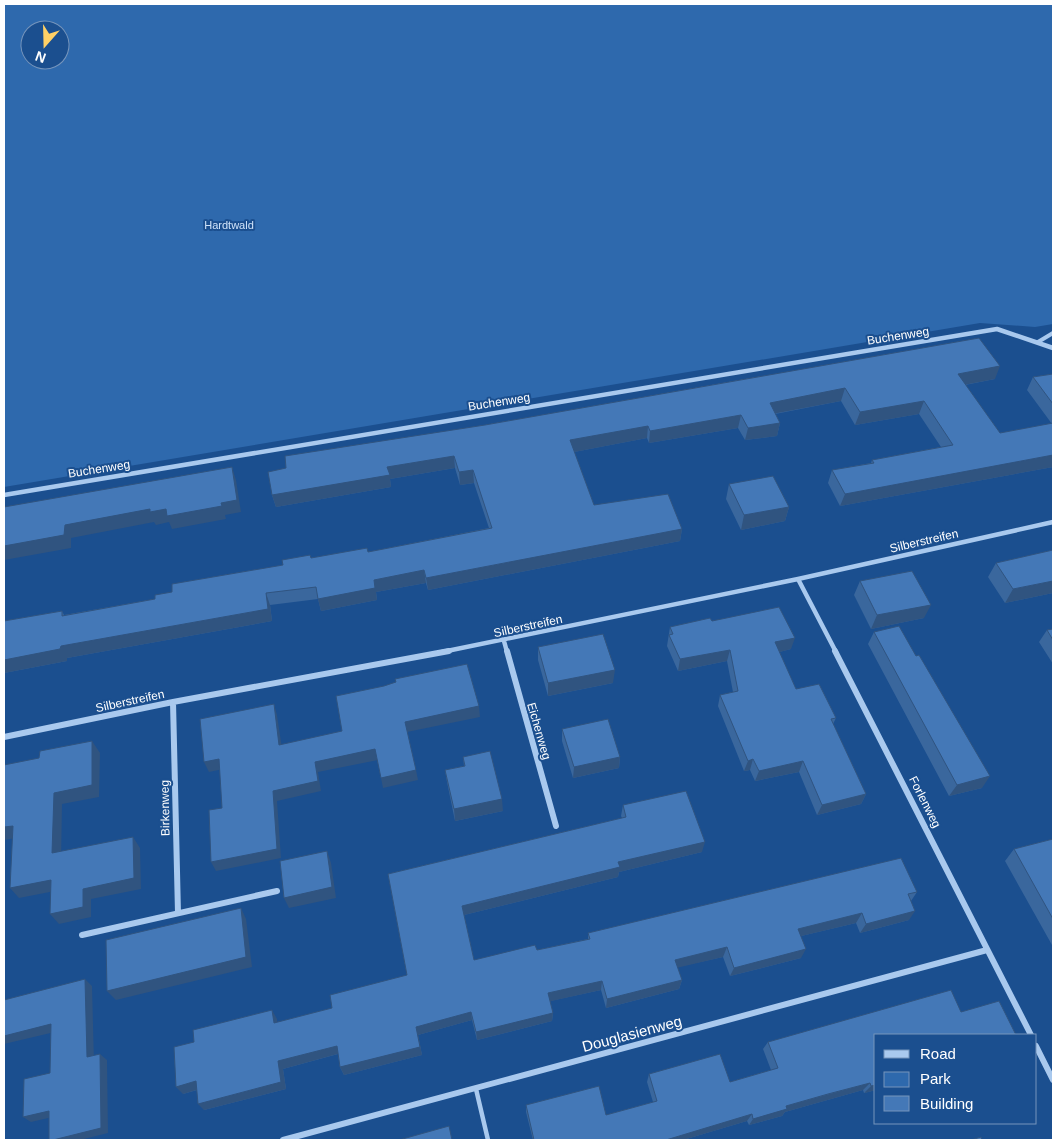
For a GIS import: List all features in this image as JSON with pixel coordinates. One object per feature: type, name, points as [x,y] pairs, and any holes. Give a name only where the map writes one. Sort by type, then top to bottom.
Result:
[{"type":"street","name":"Buchenweg","points":[[4,495],[998,329],[1038,342]]},
{"type":"street","points":[[1038,342],[1053,348]]},
{"type":"street","name":"Silberstreifen","points":[[4,737],[173,702],[504,641],[798,579],[1053,522]]},
{"type":"street","name":"Forlenweg","points":[[798,579],[1029,1034]]},
{"type":"street","name":"Eichenweg","points":[[504,641],[556,826]]},
{"type":"street","name":"Birkenweg","points":[[173,702],[178,913]]},
{"type":"street","points":[[82,935],[277,891]]},
{"type":"street","name":"Douglasienweg","points":[[282,1140],[987,950]]},
{"type":"street","points":[[1037,1048],[1053,1080]]},
{"type":"lane","points":[[1038,342],[1053,333]]},
{"type":"lane","points":[[476,1089],[488,1140]]},
{"type":"green space","name":"Hardtwald","points":[[4,4],[1053,4],[1053,324],[1035,327],[980,323],[4,487]]},
{"type":"building","points":[[979,338],[1000,366],[958,374],[1000,433],[1053,423],[1053,455],[845,494],[832,470],[874,463],[872,460],[953,445],[924,401],[860,412],[845,388],[770,403],[780,423],[748,428],[741,415],[650,431],[648,426],[570,440],[594,505],[668,494],[682,529],[426,578],[424,570],[374,580],[375,588],[318,599],[316,587],[266,593],[268,609],[61,646],[60,649],[4,660],[4,621],[62,611],[62,616],[155,599],[155,595],[172,592],[172,584],[283,565],[282,560],[310,555],[311,558],[367,548],[368,552],[492,528],[473,470],[459,472],[454,456],[387,467],[390,475],[272,495],[268,472],[286,468],[285,456],[485,425]]},
{"type":"building","points":[[1053,374],[1053,404],[1033,377]]},
{"type":"building","points":[[232,467],[237,500],[221,503],[222,506],[167,516],[166,509],[150,512],[150,509],[65,525],[64,535],[4,546],[4,507]]},
{"type":"building","points":[[773,476],[789,507],[744,515],[729,484]]},
{"type":"building","points":[[1053,550],[1053,581],[1013,589],[996,563]]},
{"type":"building","points":[[912,571],[931,605],[877,615],[860,581]]},
{"type":"building","points":[[779,607],[795,638],[775,642],[796,689],[819,684],[836,718],[831,719],[866,794],[822,805],[803,761],[759,771],[753,759],[748,761],[720,695],[738,691],[730,650],[680,659],[669,635],[673,634],[670,627],[710,618],[712,621]]},
{"type":"building","points":[[899,626],[916,656],[919,655],[990,776],[957,785],[874,632]]},
{"type":"building","points":[[1053,629],[1053,640],[1047,630]]},
{"type":"building","points":[[603,634],[615,670],[548,683],[538,647]]},
{"type":"building","points":[[467,664],[479,706],[405,722],[416,770],[381,778],[375,749],[315,762],[318,781],[273,791],[277,849],[211,862],[209,810],[222,808],[219,759],[204,762],[200,719],[274,704],[279,745],[342,731],[336,696],[384,686],[396,682],[395,679]]},
{"type":"building","points":[[608,719],[620,757],[574,767],[562,729]]},
{"type":"building","points":[[92,741],[92,785],[54,793],[52,853],[133,837],[134,878],[83,889],[83,907],[50,914],[51,880],[10,888],[13,826],[4,827],[4,765],[39,758],[40,751]]},
{"type":"building","points":[[490,751],[502,799],[454,809],[445,770],[465,766],[463,757]]},
{"type":"building","points":[[686,791],[705,842],[618,862],[620,867],[462,906],[474,960],[535,945],[537,950],[590,939],[588,933],[901,858],[917,892],[908,894],[915,911],[866,924],[862,913],[798,929],[806,949],[734,968],[727,947],[675,960],[682,980],[607,999],[602,981],[548,993],[553,1013],[476,1032],[471,1012],[416,1027],[420,1047],[340,1067],[337,1046],[278,1061],[281,1082],[198,1104],[196,1081],[176,1087],[174,1047],[194,1042],[193,1030],[272,1010],[274,1023],[332,1008],[330,995],[407,975],[388,874],[626,817],[623,805]]},
{"type":"building","points":[[1053,839],[1053,919],[1014,849]]},
{"type":"building","points":[[327,851],[332,887],[284,898],[280,861]]},
{"type":"building","points":[[241,908],[246,957],[107,991],[106,940]]},
{"type":"building","points":[[85,979],[87,1057],[100,1054],[101,1128],[49,1140],[49,1111],[23,1117],[24,1079],[50,1073],[51,1024],[4,1036],[4,1000]]},
{"type":"building","points":[[951,990],[961,1012],[999,1001],[1016,1034],[874,1034],[874,1085],[871,1086],[870,1083],[828,1094],[786,1106],[787,1109],[753,1119],[752,1114],[666,1140],[534,1140],[526,1105],[599,1086],[606,1115],[657,1101],[649,1074],[720,1054],[730,1082],[778,1068],[768,1042]]},
{"type":"building","points":[[449,1126],[452,1140],[399,1140]]},
{"type":"building","points":[[981,1137],[982,1140],[971,1140]]}]
